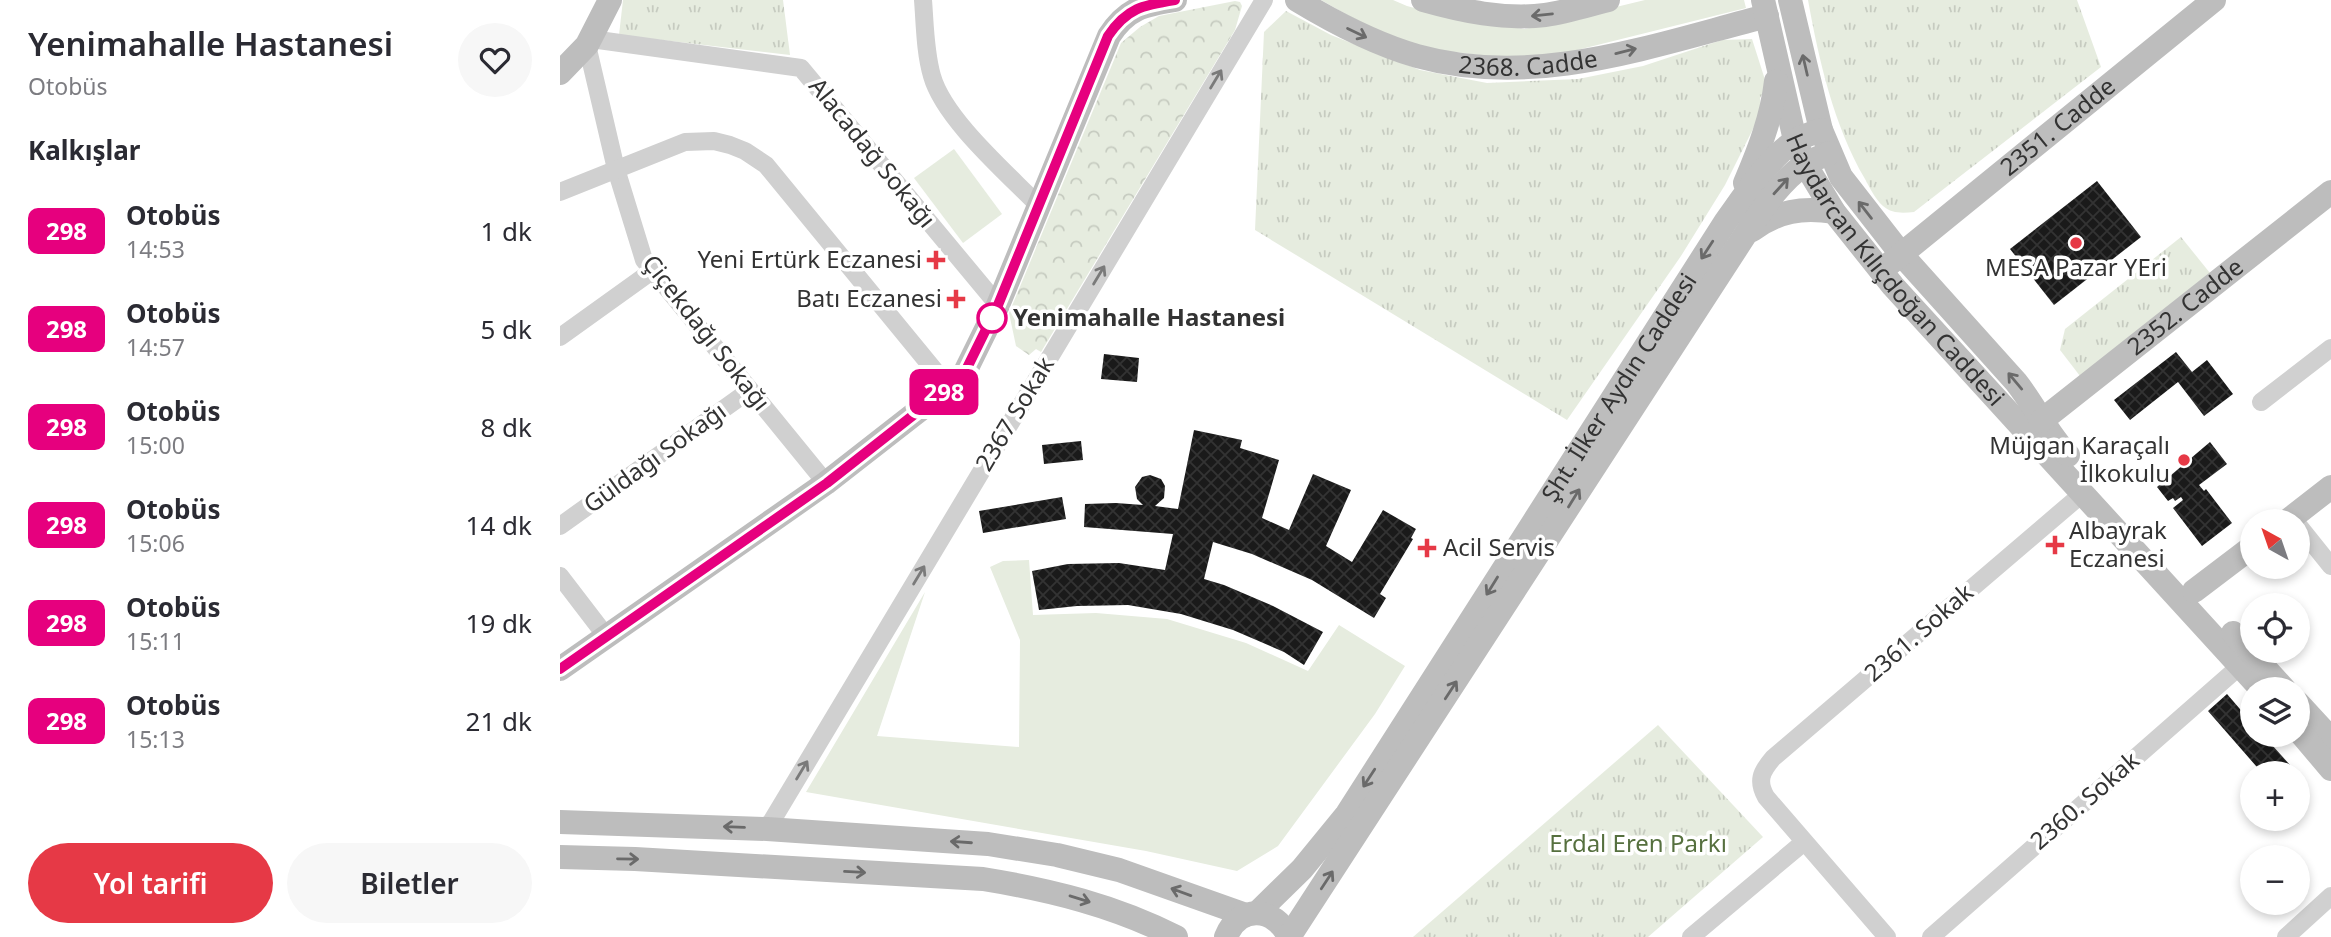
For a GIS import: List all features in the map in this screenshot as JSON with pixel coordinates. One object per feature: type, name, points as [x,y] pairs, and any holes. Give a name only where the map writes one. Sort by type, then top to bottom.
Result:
[{"type":"main road","points":[[560,73],[589,42],[610,0]]},
{"type":"main road","points":[[560,669],[827,483],[949,388],[965,372],[998,305],[1108,36],[1116,25],[1136,9],[1175,0]]},
{"type":"main road","name":"2368. Cadde","points":[[1297,0],[1384,45],[1418,56],[1487,68],[1584,62],[1765,8]]},
{"type":"main road","name":"2368. Cadde","points":[[1423,0],[1497,7],[1520,17],[1547,15],[1608,0]]},
{"type":"main road","name":"Haydarcan Kılıçdoğan Caddesi","points":[[1790,0],[1821,130],[1841,177],[1901,254],[2016,382],[2059,445],[2273,677]]},
{"type":"main road","name":"2351. Cadde","points":[[1880,272],[2214,0]]},
{"type":"main road","name":"Haydarcan Kılıçdoğan Caddesi","points":[[1765,8],[1795,141],[1805,164],[1834,212],[1880,272],[2250,677]]},
{"type":"main road","points":[[1778,66],[1774,100],[1736,228],[1762,222],[1792,210],[1834,212]]},
{"type":"main road","points":[[1795,141],[1821,130]]},
{"type":"main road","name":"Şht. İlker Aydın Caddesi","points":[[1289,937],[1478,629],[1736,228],[1771,163],[1795,141]]},
{"type":"main road","points":[[1805,164],[1830,153]]},
{"type":"main road","name":"Şht. İlker Aydın Caddesi","points":[[1736,228],[1805,164]]},
{"type":"main road","name":"2352. Cadde","points":[[2041,421],[2331,192]]},
{"type":"main road","points":[[2306,509],[2331,487]]},
{"type":"main road","points":[[2194,591],[2240,556]]},
{"type":"main road","name":"Şht. İlker Aydın Caddesi","points":[[1226,937],[1229,929],[1251,914],[1302,869],[1347,814],[1478,629]]},
{"type":"main road","points":[[2310,716],[2331,740]]},
{"type":"main road","points":[[2310,744],[2331,769]]},
{"type":"main road","points":[[560,821],[767,828],[988,844],[1057,855],[1119,870],[1251,914],[1268,914],[1285,927],[1289,937]]},
{"type":"main road","points":[[560,858],[635,859],[983,879],[1080,898],[1176,937]]},
{"type":"street","points":[[923,0],[929,62],[937,92],[958,122],[1039,206]]},
{"type":"street","name":"2367 Sokak","points":[[767,828],[1264,0]]},
{"type":"street","name":"Çiçekdağı Sokağı","points":[[589,42],[615,169],[639,248],[652,271],[827,483]]},
{"type":"street","name":"Alacadağ Sokağı","points":[[589,42],[801,68],[998,305]]},
{"type":"street","points":[[560,192],[685,142],[700,140],[730,145],[755,156],[766,165],[949,388]]},
{"type":"street","points":[[561,335],[652,271]]},
{"type":"street","points":[[2261,402],[2331,348]]},
{"type":"street","name":"Güldağı Sokağı","points":[[560,526],[750,390]]},
{"type":"street","name":"2361. Sokak","points":[[1804,842],[1760,788],[1760,777],[1764,768],[2082,494]]},
{"type":"street","points":[[2310,542],[2331,566]]},
{"type":"street","points":[[560,576],[606,636]]},
{"type":"street","name":"2360. Sokak","points":[[1931,937],[2240,666]]},
{"type":"street","points":[[1691,937],[1804,842],[1887,937]]},
{"type":"street","points":[[2286,937],[2331,896]]},
{"type":"green space","points":[[623,0],[783,0],[790,55],[619,35]]},
{"type":"green space","points":[[1321,0],[1393,0],[1463,21],[1525,29],[1645,0],[1744,0],[1746,8],[1533,61],[1436,50],[1390,36]]},
{"type":"green space","points":[[1808,0],[2077,0],[2101,67],[1914,212],[1894,212],[1886,209],[1875,197],[1854,159],[1836,115],[1817,46]]},
{"type":"green space","points":[[1235,1],[1242,6],[1235,30],[1041,352],[1036,349],[1029,355],[1016,346],[1009,313],[1121,43],[1159,16]]},
{"type":"green space","points":[[1286,11],[1331,35],[1420,70],[1487,83],[1578,79],[1643,66],[1722,40],[1752,39],[1767,86],[1760,98],[1761,113],[1725,185],[1681,256],[1567,420],[1255,230],[1264,32]]},
{"type":"green space","points":[[954,149],[1002,214],[963,243],[914,178]]},
{"type":"green space","points":[[2181,237],[2210,273],[2080,376],[2060,350],[2065,329]]},
{"type":"green space","points":[[1029,560],[1033,615],[1096,613],[1167,619],[1246,643],[1308,671],[1339,625],[1405,666],[1375,714],[1278,846],[1237,871],[1146,851],[806,792],[925,592],[877,736],[1019,747],[1020,640],[990,567],[1003,561]]},
{"type":"green space","name":"Erdal Eren Parkı","points":[[1658,725],[1763,837],[1648,937],[1413,937]]},
{"type":"building","name":"MESA Pazar YEri","points":[[2097,181],[2141,237],[2054,305],[2010,249]]},
{"type":"building","points":[[2176,352],[2192,372],[2207,360],[2233,394],[2204,416],[2178,382],[2130,420],[2114,400]]},
{"type":"building","points":[[1104,354],[1139,358],[1137,382],[1101,379]]},
{"type":"building","points":[[1194,430],[1242,440],[1240,448],[1279,460],[1262,518],[1289,530],[1313,474],[1351,490],[1326,546],[1352,562],[1383,510],[1416,529],[1411,538],[1413,539],[1380,594],[1386,598],[1374,618],[1312,580],[1252,554],[1213,542],[1204,579],[1273,606],[1323,632],[1304,665],[1284,652],[1233,630],[1181,614],[1128,605],[1039,610],[1032,571],[1068,564],[1119,563],[1165,570],[1173,534],[1084,527],[1085,504],[1143,505],[1137,499],[1135,487],[1142,477],[1150,475],[1161,479],[1165,486],[1164,498],[1155,506],[1178,509]]},
{"type":"building","points":[[1081,441],[1083,460],[1044,464],[1042,445]]},
{"type":"building","points":[[2210,442],[2227,464],[2199,485],[2204,491],[2206,489],[2232,523],[2202,546],[2173,508],[2183,500],[2181,497],[2168,501],[2157,487]]},
{"type":"building","points":[[1062,497],[1066,519],[983,533],[979,511]]},
{"type":"building","points":[[2227,694],[2240,709],[2240,747],[2274,747],[2286,761],[2252,761],[2208,711]]},
{"type":"bus line","name":"298","points":[[560,669],[827,483],[958,380],[965,372],[998,305],[1108,36],[1126,15],[1136,9],[1175,0]]},
{"type":"place","name":"MESA Pazar YEri","points":[[2076,243]]},
{"type":"place","name":"Yeni Ertürk Eczanesi","points":[[936,260]]},
{"type":"place","name":"Batı Eczanesi","points":[[956,299]]},
{"type":"place","name":"Yenimahalle Hastanesi","points":[[992,318]]},
{"type":"place","name":"Müjgan Karaçalı İlkokulu","points":[[2184,460]]},
{"type":"place","name":"Albayrak Eczanesi","points":[[2055,545]]},
{"type":"place","name":"Acil Servis","points":[[1427,548]]}]
